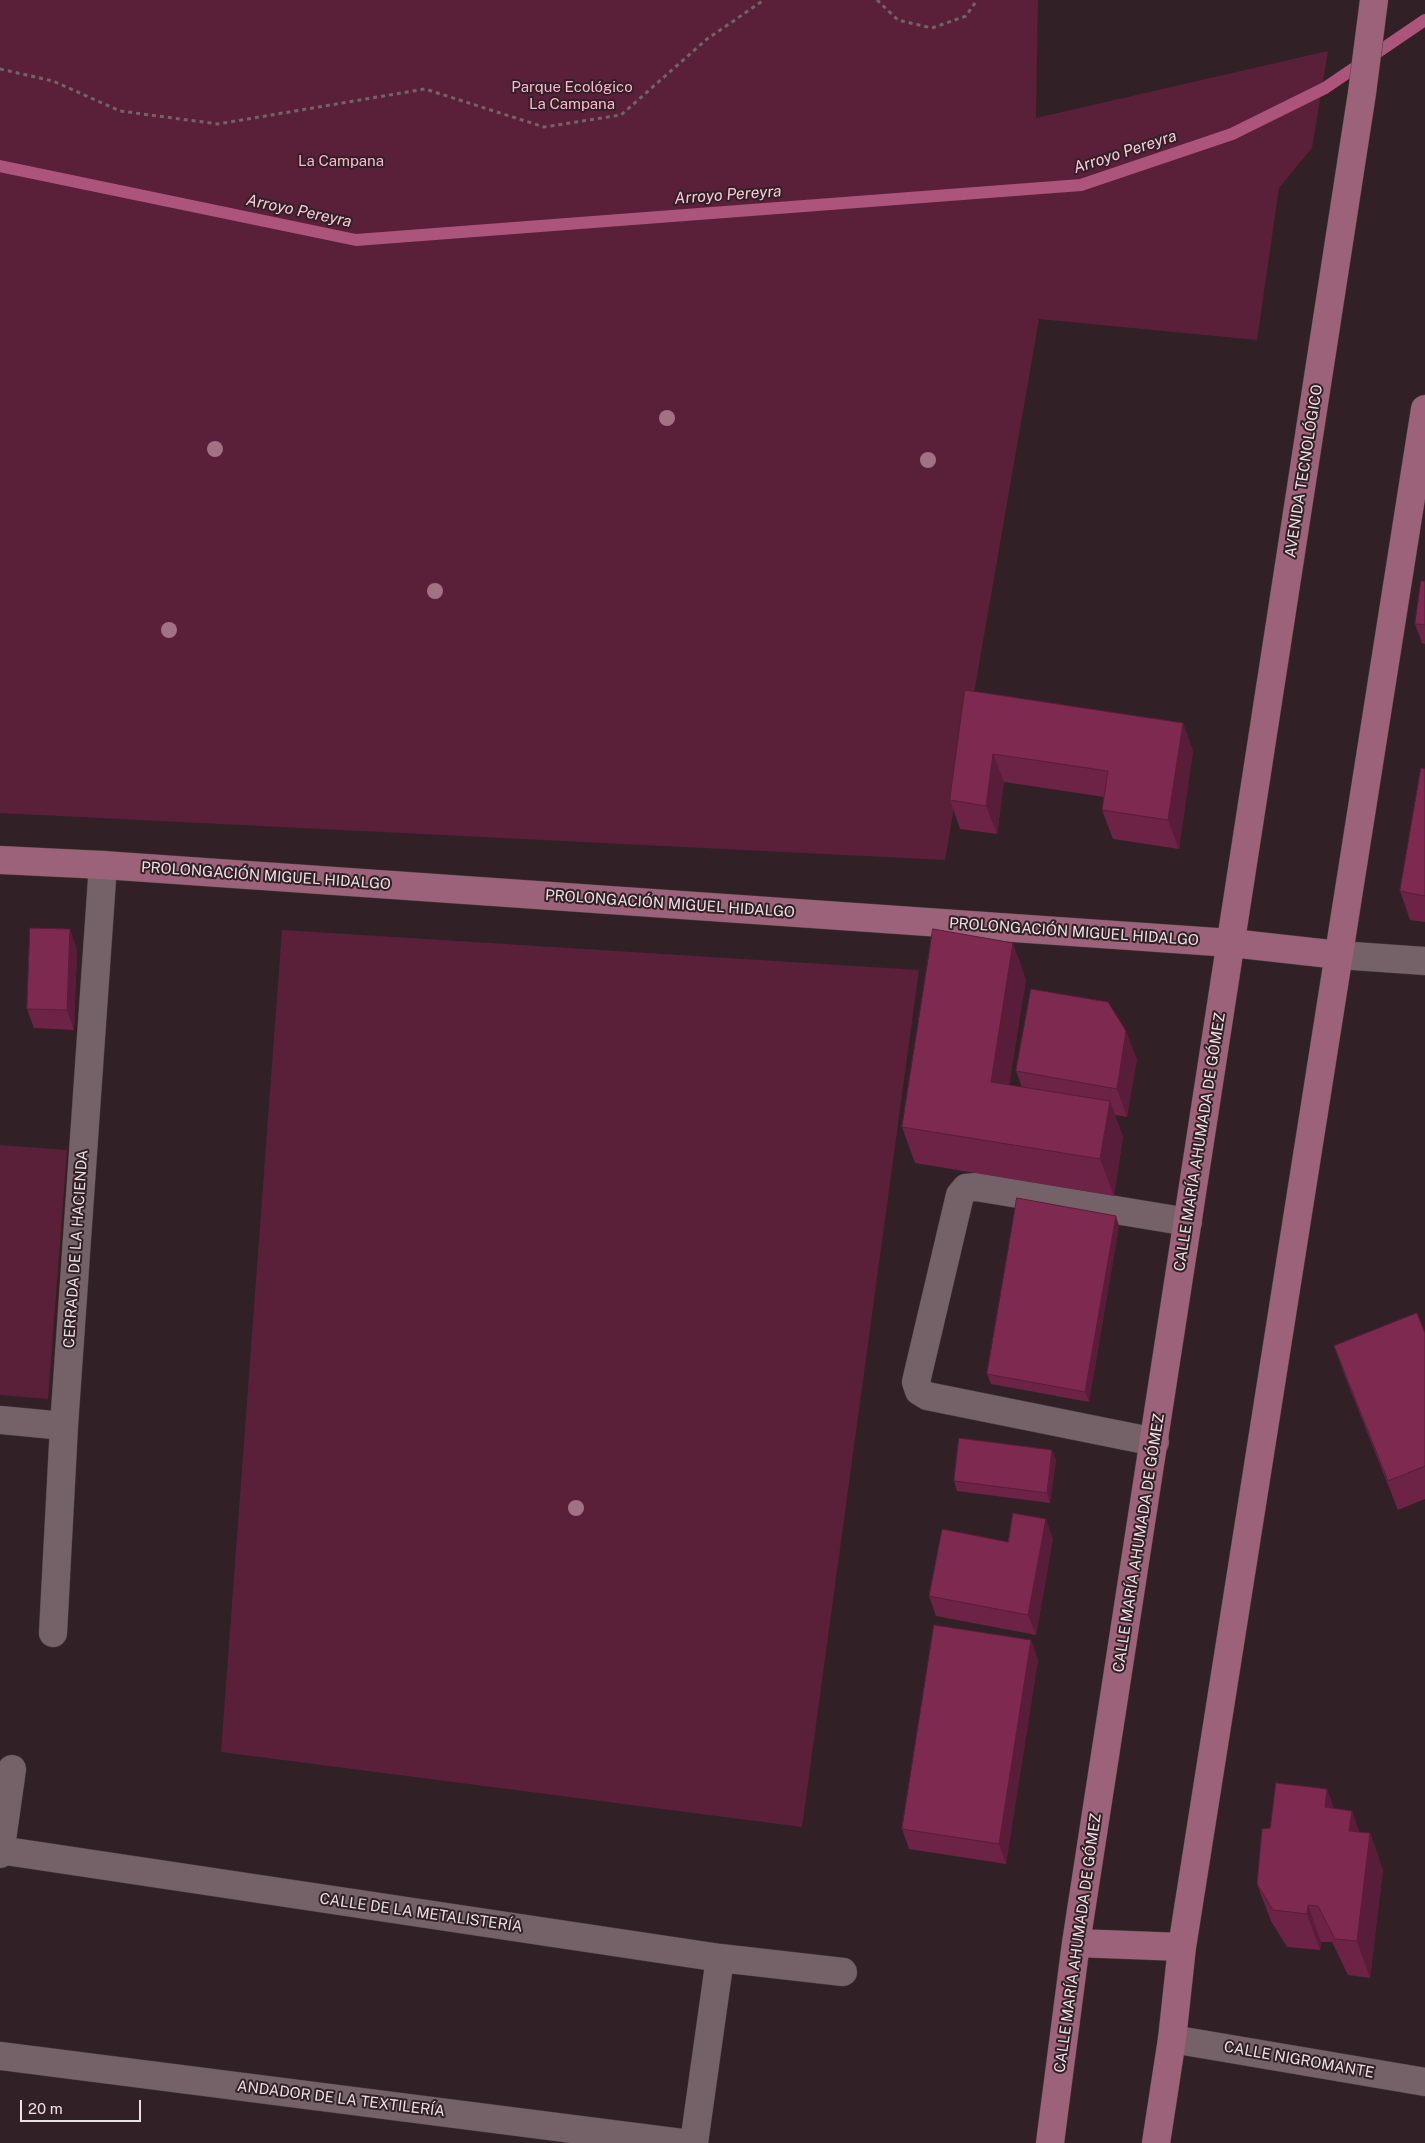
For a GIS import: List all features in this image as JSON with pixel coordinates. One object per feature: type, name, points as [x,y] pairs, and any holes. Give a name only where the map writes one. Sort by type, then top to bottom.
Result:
[{"type":"main road","name":"AVENIDA TECNOLÓGICO","points":[[1231,943],[1362,93],[1374,0]]},
{"type":"main road","points":[[1156,2143],[1172,2039],[1182,1947],[1425,409]]},
{"type":"main road","name":"PROLONGACIÓN MIGUEL HIDALGO","points":[[0,860],[103,865],[1231,943],[1339,955]]},
{"type":"main road","name":"CALLE MARÍA AHUMADA DE GÓMEZ","points":[[1050,2143],[1076,1943],[1231,943]]},
{"type":"main road","points":[[1076,1943],[1182,1947]]},
{"type":"street","name":"CERRADA DE LA HACIENDA","points":[[53,1633],[64,1426],[103,865]]},
{"type":"street","points":[[1339,955],[1425,961]]},
{"type":"street","points":[[1154,1442],[927,1396],[919,1391],[916,1382],[960,1195],[966,1188],[976,1187],[1188,1222]]},
{"type":"street","points":[[0,1420],[64,1426]]},
{"type":"street","points":[[0,1854],[12,1769]]},
{"type":"street","name":"CALLE DE LA METALISTERÍA","points":[[0,1850],[720,1958],[843,1972]]},
{"type":"street","points":[[694,2143],[720,1958]]},
{"type":"street","name":"CALLE NIGROMANTE","points":[[1172,2039],[1425,2082]]},
{"type":"street","name":"ANDADOR DE LA TEXTILERÍA","points":[[0,2056],[682,2143]]},
{"type":"path","points":[[0,69],[53,81],[120,111],[218,124],[425,89],[544,127],[621,115],[707,38],[764,0]]},
{"type":"path","points":[[876,0],[898,20],[932,28],[966,16],[977,0]]},
{"type":"green space","points":[[0,0],[1038,0],[1036,118],[1328,51],[1312,148],[1279,188],[1257,340],[1039,319],[945,860],[0,813]]},
{"type":"green space","points":[[282,930],[919,970],[802,1827],[221,1752]]},
{"type":"green space","points":[[0,1145],[67,1150],[48,1399],[0,1395]]},
{"type":"building","points":[[1421,581],[1425,581],[1425,625],[1415,624]]},
{"type":"building","points":[[965,690],[1183,723],[1168,820],[1102,810],[1108,771],[993,754],[986,806],[950,800]]},
{"type":"building","points":[[1421,768],[1425,769],[1425,896],[1400,891]]},
{"type":"building","points":[[30,928],[70,929],[67,1010],[27,1009]]},
{"type":"building","points":[[933,929],[1013,943],[991,1082],[1110,1101],[1100,1159],[902,1127]]},
{"type":"building","points":[[1031,989],[1108,1002],[1126,1031],[1117,1089],[1016,1071]]},
{"type":"building","points":[[1017,1198],[1116,1216],[1085,1392],[987,1374]]},
{"type":"building","points":[[1417,1313],[1425,1333],[1425,1466],[1388,1481],[1334,1346]]},
{"type":"building","points":[[959,1438],[1052,1450],[1047,1493],[954,1481]]},
{"type":"building","points":[[1013,1513],[1046,1519],[1028,1615],[929,1596],[942,1529],[1008,1542]]},
{"type":"building","points":[[934,1625],[1031,1640],[999,1844],[902,1829]]},
{"type":"building","points":[[1276,1783],[1327,1789],[1325,1807],[1352,1811],[1349,1831],[1370,1833],[1357,1941],[1335,1939],[1318,1906],[1308,1905],[1307,1914],[1273,1910],[1257,1884],[1262,1829],[1270,1828]]},
{"type":"waterway","name":"Arroyo Pereyra","points":[[0,166],[356,240],[1081,185],[1232,134],[1325,88],[1425,20]]},
{"type":"park label","name":"Parque Ecológico La Campana","points":[[572,96]]},
{"type":"park label","name":"La Campana","points":[[341,161]]}]
